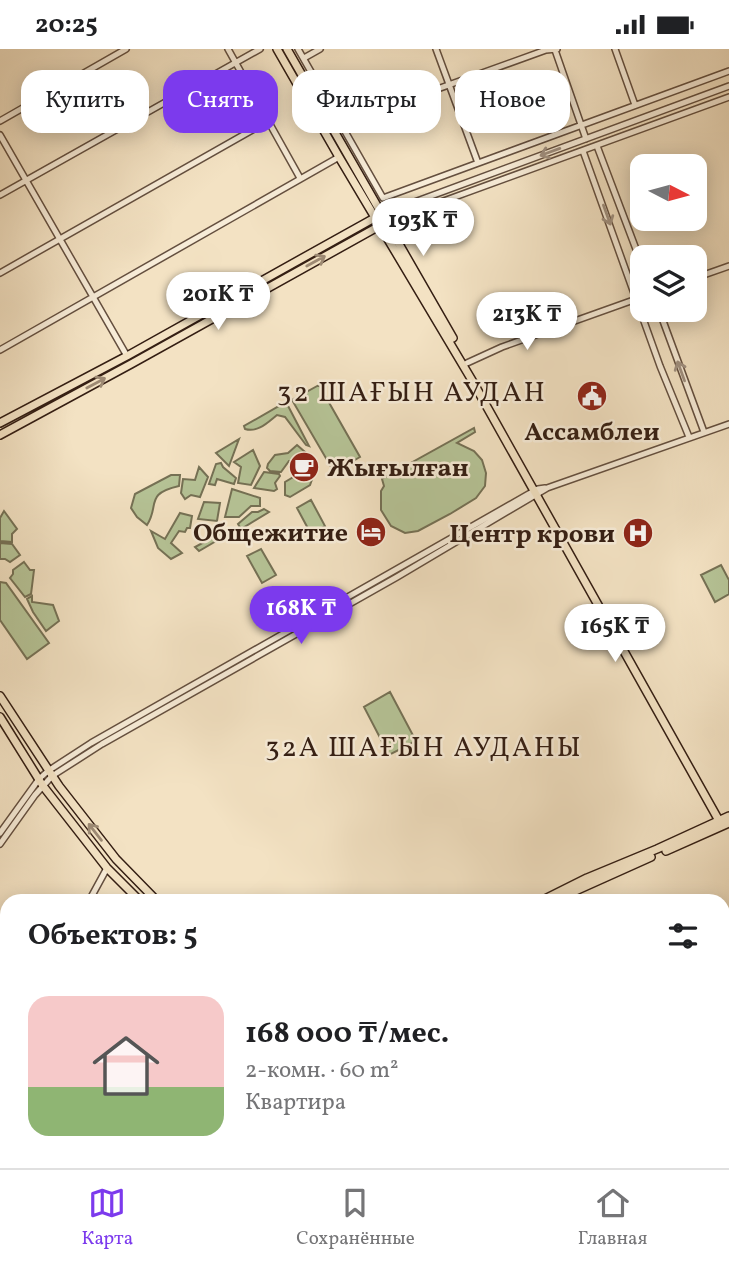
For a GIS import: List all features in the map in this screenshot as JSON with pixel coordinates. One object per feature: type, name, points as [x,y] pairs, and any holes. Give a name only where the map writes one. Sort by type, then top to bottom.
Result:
[{"type":"main road","points":[[277,49],[339,157],[467,363],[726,824]]},
{"type":"main road","points":[[288,49],[369,183],[378,216]]},
{"type":"main road","points":[[0,423],[378,216]]},
{"type":"main road","points":[[0,435],[383,224]]},
{"type":"main road","points":[[383,224],[464,367],[539,491]]},
{"type":"main road","points":[[0,695],[50,774],[116,859],[149,894]]},
{"type":"main road","points":[[0,717],[41,783],[107,868],[133,894]]},
{"type":"main road","points":[[555,894],[657,849],[726,824]]},
{"type":"main road","points":[[569,894],[726,824]]},
{"type":"main road","points":[[107,868],[116,859]]},
{"type":"street","points":[[0,121],[126,49]]},
{"type":"street","points":[[228,49],[239,70]]},
{"type":"street","points":[[0,195],[260,49]]},
{"type":"street","points":[[298,49],[311,70]]},
{"type":"street","points":[[304,58],[320,49]]},
{"type":"street","points":[[436,49],[478,163]]},
{"type":"street","points":[[615,49],[635,105]]},
{"type":"street","points":[[441,87],[546,50],[556,50],[586,139]]},
{"type":"street","points":[[344,133],[369,183],[383,198],[729,71]]},
{"type":"street","points":[[378,216],[729,86]]},
{"type":"street","points":[[383,224],[729,97]]},
{"type":"street","points":[[0,273],[247,133]]},
{"type":"street","points":[[275,133],[300,178]]},
{"type":"street","points":[[0,135],[127,355]]},
{"type":"street","points":[[597,146],[634,245]]},
{"type":"street","points":[[583,151],[630,272]]},
{"type":"street","points":[[0,350],[339,157]]},
{"type":"street","points":[[707,274],[729,266]]},
{"type":"street","points":[[467,363],[514,343],[630,302]]},
{"type":"street","points":[[647,322],[660,366],[689,437]]},
{"type":"street","points":[[663,322],[704,432]]},
{"type":"street","points":[[0,833],[50,774],[397,577],[539,491],[729,423]]},
{"type":"street","points":[[0,844],[41,783]]},
{"type":"street","points":[[93,894],[107,868]]},
{"type":"green space","points":[[319,385],[360,457],[334,472],[292,400]]},
{"type":"green space","points":[[286,402],[309,446],[285,417],[277,415],[258,428],[245,429],[244,426]]},
{"type":"green space","points":[[474,428],[475,432],[457,443],[474,451],[482,460],[486,473],[485,486],[476,498],[418,531],[405,533],[391,526],[381,510],[381,491],[384,486],[382,479]]},
{"type":"green space","points":[[239,439],[229,466],[216,453]]},
{"type":"green space","points":[[297,445],[312,458],[315,471],[310,485],[290,497],[285,495],[285,482],[300,473],[295,461],[289,461],[281,472],[267,468],[275,455],[288,453]]},
{"type":"green space","points":[[253,450],[260,466],[251,485],[238,483],[241,467],[234,462]]},
{"type":"green space","points":[[221,463],[236,478],[234,484],[217,479],[215,485],[209,484],[216,464]]},
{"type":"green space","points":[[199,467],[208,477],[200,497],[191,495],[185,499],[181,493],[183,479],[195,480]]},
{"type":"green space","points":[[264,472],[279,474],[275,483],[277,489],[274,491],[254,488]]},
{"type":"green space","points":[[171,475],[180,475],[179,486],[168,489],[157,497],[147,525],[131,508],[135,494]]},
{"type":"green space","points":[[232,489],[260,498],[260,506],[251,506],[239,517],[225,517]]},
{"type":"green space","points":[[311,500],[325,526],[311,534],[297,508]]},
{"type":"green space","points":[[204,502],[220,503],[217,521],[198,519]]},
{"type":"green space","points":[[264,509],[269,512],[241,529],[238,524],[252,512]]},
{"type":"green space","points":[[4,511],[17,529],[12,534],[12,542],[0,541],[0,518]]},
{"type":"green space","points":[[180,513],[192,516],[190,528],[185,532],[179,531],[171,543],[182,553],[171,559],[158,548],[151,531],[165,539]]},
{"type":"green space","points":[[230,528],[235,530],[199,551],[195,547]]},
{"type":"green space","points":[[0,543],[12,544],[20,555],[10,562],[0,559]]},
{"type":"green space","points":[[261,549],[276,575],[262,583],[247,556]]},
{"type":"green space","points":[[24,562],[30,570],[34,570],[31,594],[25,597],[10,578],[13,570]]},
{"type":"green space","points":[[721,565],[729,580],[729,594],[715,602],[701,575]]},
{"type":"green space","points":[[0,582],[6,583],[49,643],[27,659],[0,620]]},
{"type":"green space","points":[[32,596],[32,602],[53,605],[59,621],[46,631],[27,599]]},
{"type":"green space","points":[[390,692],[416,741],[389,755],[364,707]]},
{"type":"place","name":"Ассамблеи","points":[[592,396]]},
{"type":"place","name":"Жығылған","points":[[304,467]]},
{"type":"place","name":"Общежитие","points":[[371,532]]},
{"type":"place","name":"Центр крови","points":[[638,533]]},
{"type":"district","name":"32 ШАҒЫН АУДАН","points":[[412,391]]},
{"type":"district","name":"32А ШАҒЫН АУДАНЫ","points":[[424,746]]}]
